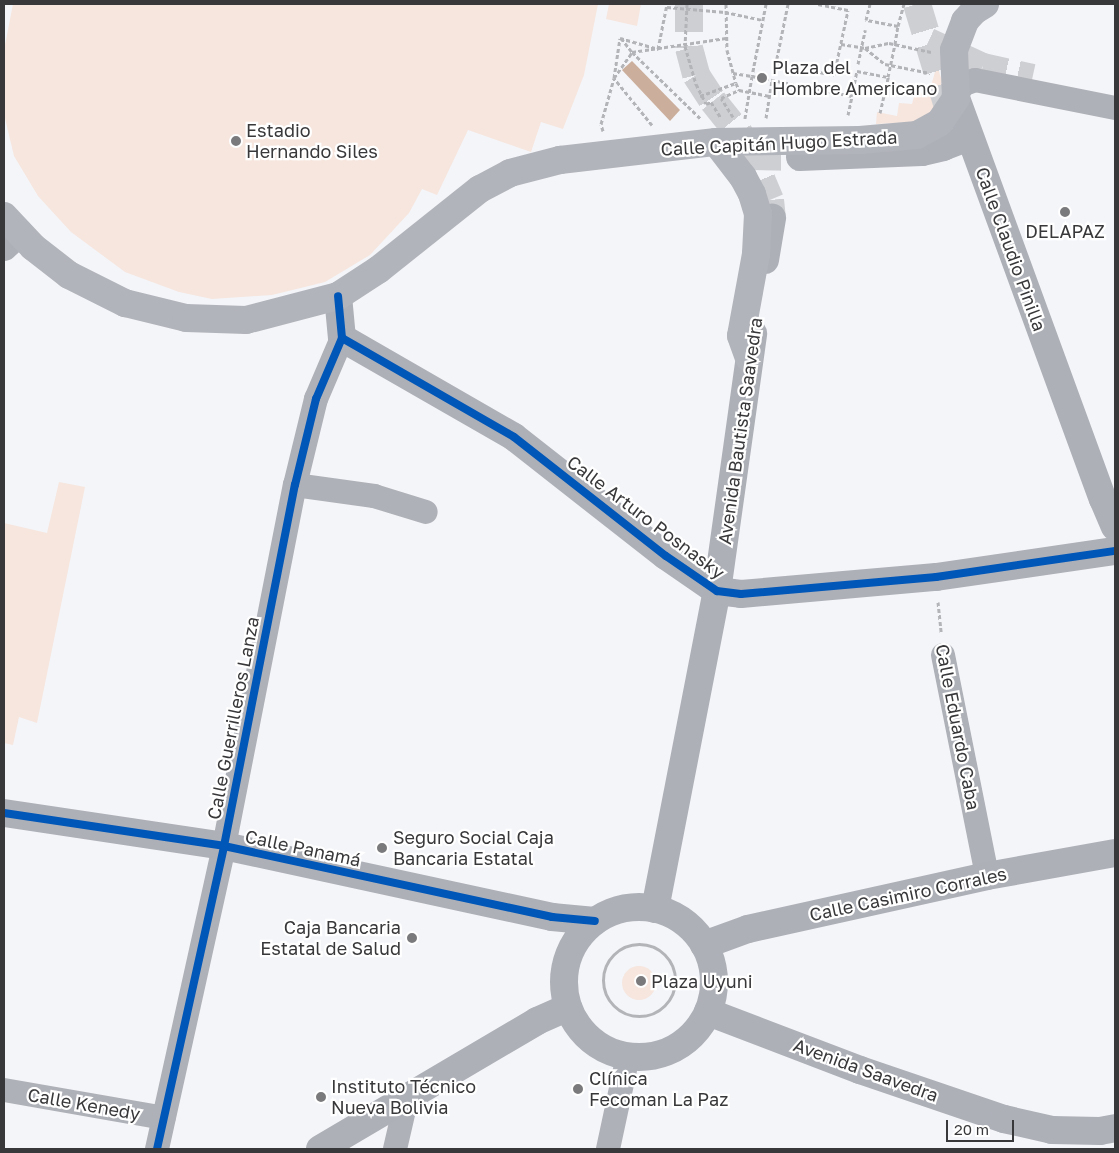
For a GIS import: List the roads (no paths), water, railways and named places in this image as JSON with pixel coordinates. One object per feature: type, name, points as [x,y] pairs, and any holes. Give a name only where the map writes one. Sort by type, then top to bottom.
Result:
[{"type":"main road","name":"Calle Claudio Pinilla","points":[[985,4],[974,11],[965,21],[954,50],[956,98],[1103,499],[1115,527]]},
{"type":"main road","name":"Calle Capitán Hugo Estrada","points":[[9,232],[33,247],[69,275],[125,303],[186,318],[246,320],[338,296],[378,270],[480,189],[510,173],[560,160],[725,134],[790,148],[917,135],[940,122],[956,98]]},
{"type":"main road","points":[[725,134],[752,194],[758,214],[756,254],[741,336],[749,358]]},
{"type":"main road","points":[[790,148],[922,152],[969,137]]},
{"type":"main road","name":"Avenida Bautista Saavedra","points":[[654,909],[717,591],[749,358],[772,218]]},
{"type":"main road","name":"Calle Guerrilleros Lanza","points":[[338,296],[342,338]]},
{"type":"main road","name":"Calle Arturo Posnasky","points":[[342,338],[514,437],[666,556],[717,591],[741,594],[936,577],[1115,551]]},
{"type":"main road","name":"Calle Claudio Pinilla","points":[[1087,474],[1103,499]]},
{"type":"main road","name":"Calle Panamá","points":[[4,813],[224,846],[552,916],[594,921]]},
{"type":"main road","name":"Calle Casimiro Corrales","points":[[704,944],[748,929],[987,876],[1115,853]]},
{"type":"main road","points":[[636,907],[654,909],[684,922],[704,944],[711,960],[714,978],[713,995],[708,1012],[695,1031],[678,1046],[656,1055],[628,1056],[608,1050],[590,1039],[573,1019],[568,1007],[563,982],[568,956],[584,931],[594,921],[619,910],[636,907]]},
{"type":"main road","points":[[320,1149],[537,1021],[568,1007]]},
{"type":"main road","name":"Avenida Saavedra","points":[[708,1012],[860,1070],[1004,1119],[1052,1130],[1100,1131],[1115,1128]]},
{"type":"street","points":[[1033,76],[1115,93]]},
{"type":"street","points":[[956,98],[962,85],[976,80],[1115,108]]},
{"type":"street","name":"Calle Guerrilleros Lanza","points":[[157,1149],[224,846],[295,485],[316,399],[342,338]]},
{"type":"street","points":[[295,485],[374,496],[426,512]]},
{"type":"street","name":"Calle Eduardo Caba","points":[[942,655],[987,876]]},
{"type":"street","points":[[608,1149],[628,1056]]},
{"type":"street","name":"Calle Kenedy","points":[[4,1090],[164,1118]]},
{"type":"street","points":[[395,1149],[406,1097]]},
{"type":"tunnel","points":[[689,4],[689,48],[696,75],[713,101],[745,141],[770,200],[772,218]]},
{"type":"tunnel","points":[[917,4],[952,120]]},
{"type":"tunnel","points":[[929,40],[983,65],[1033,76]]},
{"type":"tunnel","points":[[753,156],[800,157]]},
{"type":"place","name":"Plaza del Hombre Americano","points":[[762,78]]},
{"type":"place","name":"Estadio Hernando Siles","points":[[236,141]]},
{"type":"place","name":"DELAPAZ","points":[[1065,212]]},
{"type":"place","name":"Seguro Social Caja Bancaria Estatal","points":[[382,848]]},
{"type":"place","name":"Caja Bancaria Estatal de Salud","points":[[412,938]]},
{"type":"place","name":"Plaza Uyuni","points":[[641,981]]},
{"type":"place","name":"Clínica Fecoman La Paz","points":[[578,1089]]},
{"type":"place","name":"Instituto Técnico Nueva Bolivia","points":[[321,1097]]}]
